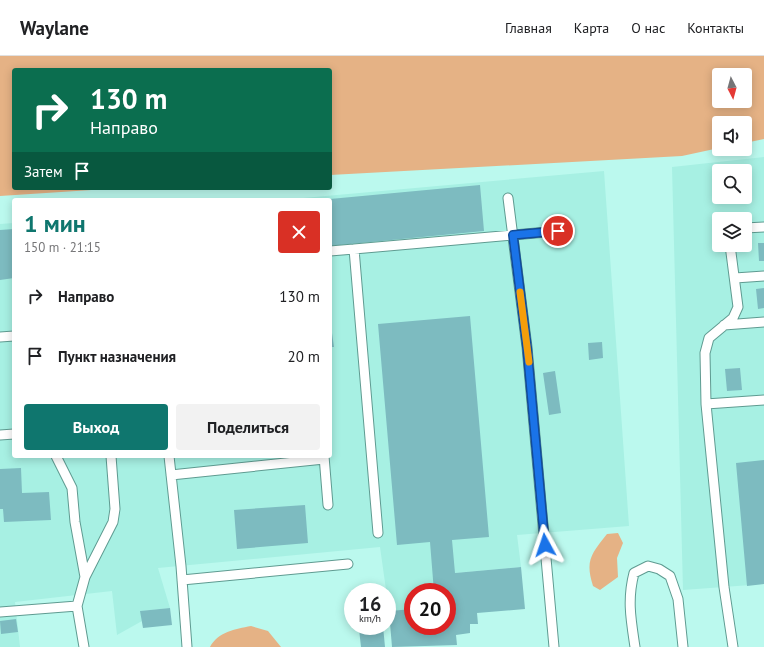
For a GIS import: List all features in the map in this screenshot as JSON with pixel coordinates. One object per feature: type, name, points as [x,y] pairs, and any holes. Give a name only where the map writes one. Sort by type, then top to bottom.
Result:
[{"type":"lane","points":[[508,198],[527,347],[554,647]]},
{"type":"lane","points":[[752,228],[764,227]]},
{"type":"lane","points":[[332,251],[558,231]]},
{"type":"lane","points":[[354,249],[378,533]]},
{"type":"lane","points":[[731,252],[738,307],[733,318],[710,338],[704,353],[706,404],[724,587],[734,647]]},
{"type":"lane","points":[[734,278],[764,276]]},
{"type":"lane","points":[[724,325],[764,322]]},
{"type":"lane","points":[[0,337],[12,336]]},
{"type":"lane","points":[[706,404],[764,400]]},
{"type":"lane","points":[[0,435],[12,434]]},
{"type":"lane","points":[[57,458],[72,488],[75,522],[86,577]]},
{"type":"lane","points":[[84,647],[77,606],[86,577],[113,522],[115,509],[111,458]]},
{"type":"lane","points":[[169,458],[182,580],[187,647]]},
{"type":"lane","points":[[171,475],[324,458],[328,505]]},
{"type":"lane","points":[[182,580],[348,564]]},
{"type":"lane","points":[[635,647],[630,612],[629,590],[634,573],[648,566],[659,569],[670,576],[678,599],[683,647]]},
{"type":"lane","points":[[0,612],[77,606]]},
{"type":"shaded area","points":[[0,56],[764,56],[764,139],[752,142],[752,116],[712,116],[712,150],[682,156],[332,175],[332,68],[12,68],[12,190],[92,190],[0,196]]},
{"type":"shaded area","points":[[764,157],[764,584],[683,590],[672,167]]},
{"type":"shaded area","points":[[604,171],[629,526],[517,535],[521,567],[455,573],[449,583],[404,583],[404,610],[396,610],[396,583],[385,583],[380,547],[158,568],[170,608],[141,611],[142,621],[117,635],[112,591],[15,602],[20,647],[0,647],[0,224],[12,223],[12,458],[332,458],[332,198],[303,198]]},
{"type":"shaded area","points":[[618,533],[623,543],[617,558],[618,577],[600,590],[593,586],[590,570],[591,558],[607,534]]},
{"type":"shaded area","points":[[251,626],[268,631],[281,647],[210,647],[213,642],[222,635],[233,630]]},
{"type":"building","points":[[480,185],[484,231],[332,246],[332,199]]},
{"type":"building","points":[[12,229],[12,278],[0,280],[0,230]]},
{"type":"building","points":[[758,243],[764,243],[764,261],[759,261]]},
{"type":"building","points":[[764,288],[764,308],[758,309],[756,289]]},
{"type":"building","points":[[470,316],[489,537],[452,540],[455,573],[521,567],[525,609],[477,613],[478,624],[470,624],[470,633],[456,635],[456,583],[433,583],[430,542],[397,545],[378,324]]},
{"type":"building","points":[[332,333],[334,347],[332,347]]},
{"type":"building","points":[[602,342],[603,358],[589,360],[588,343]]},
{"type":"building","points":[[740,368],[742,390],[727,391],[725,369]]},
{"type":"building","points":[[555,371],[561,413],[549,415],[543,373]]},
{"type":"building","points":[[764,460],[764,584],[747,586],[736,463]]},
{"type":"building","points":[[21,468],[22,493],[49,492],[51,520],[4,522],[3,509],[0,509],[0,469]]},
{"type":"building","points":[[305,505],[308,543],[237,549],[234,510]]},
{"type":"building","points":[[170,608],[172,625],[143,628],[140,611]]},
{"type":"building","points":[[396,610],[404,610],[404,635],[456,635],[457,645],[392,647],[391,635],[396,635]]},
{"type":"building","points":[[16,619],[18,632],[1,634],[0,621]]},
{"type":"building","points":[[360,635],[384,635],[385,647],[361,647]]},
{"type":"slow traffic","points":[[520,292],[529,362]]},
{"type":"route","points":[[545,545],[527,347],[513,235],[558,231]]}]
